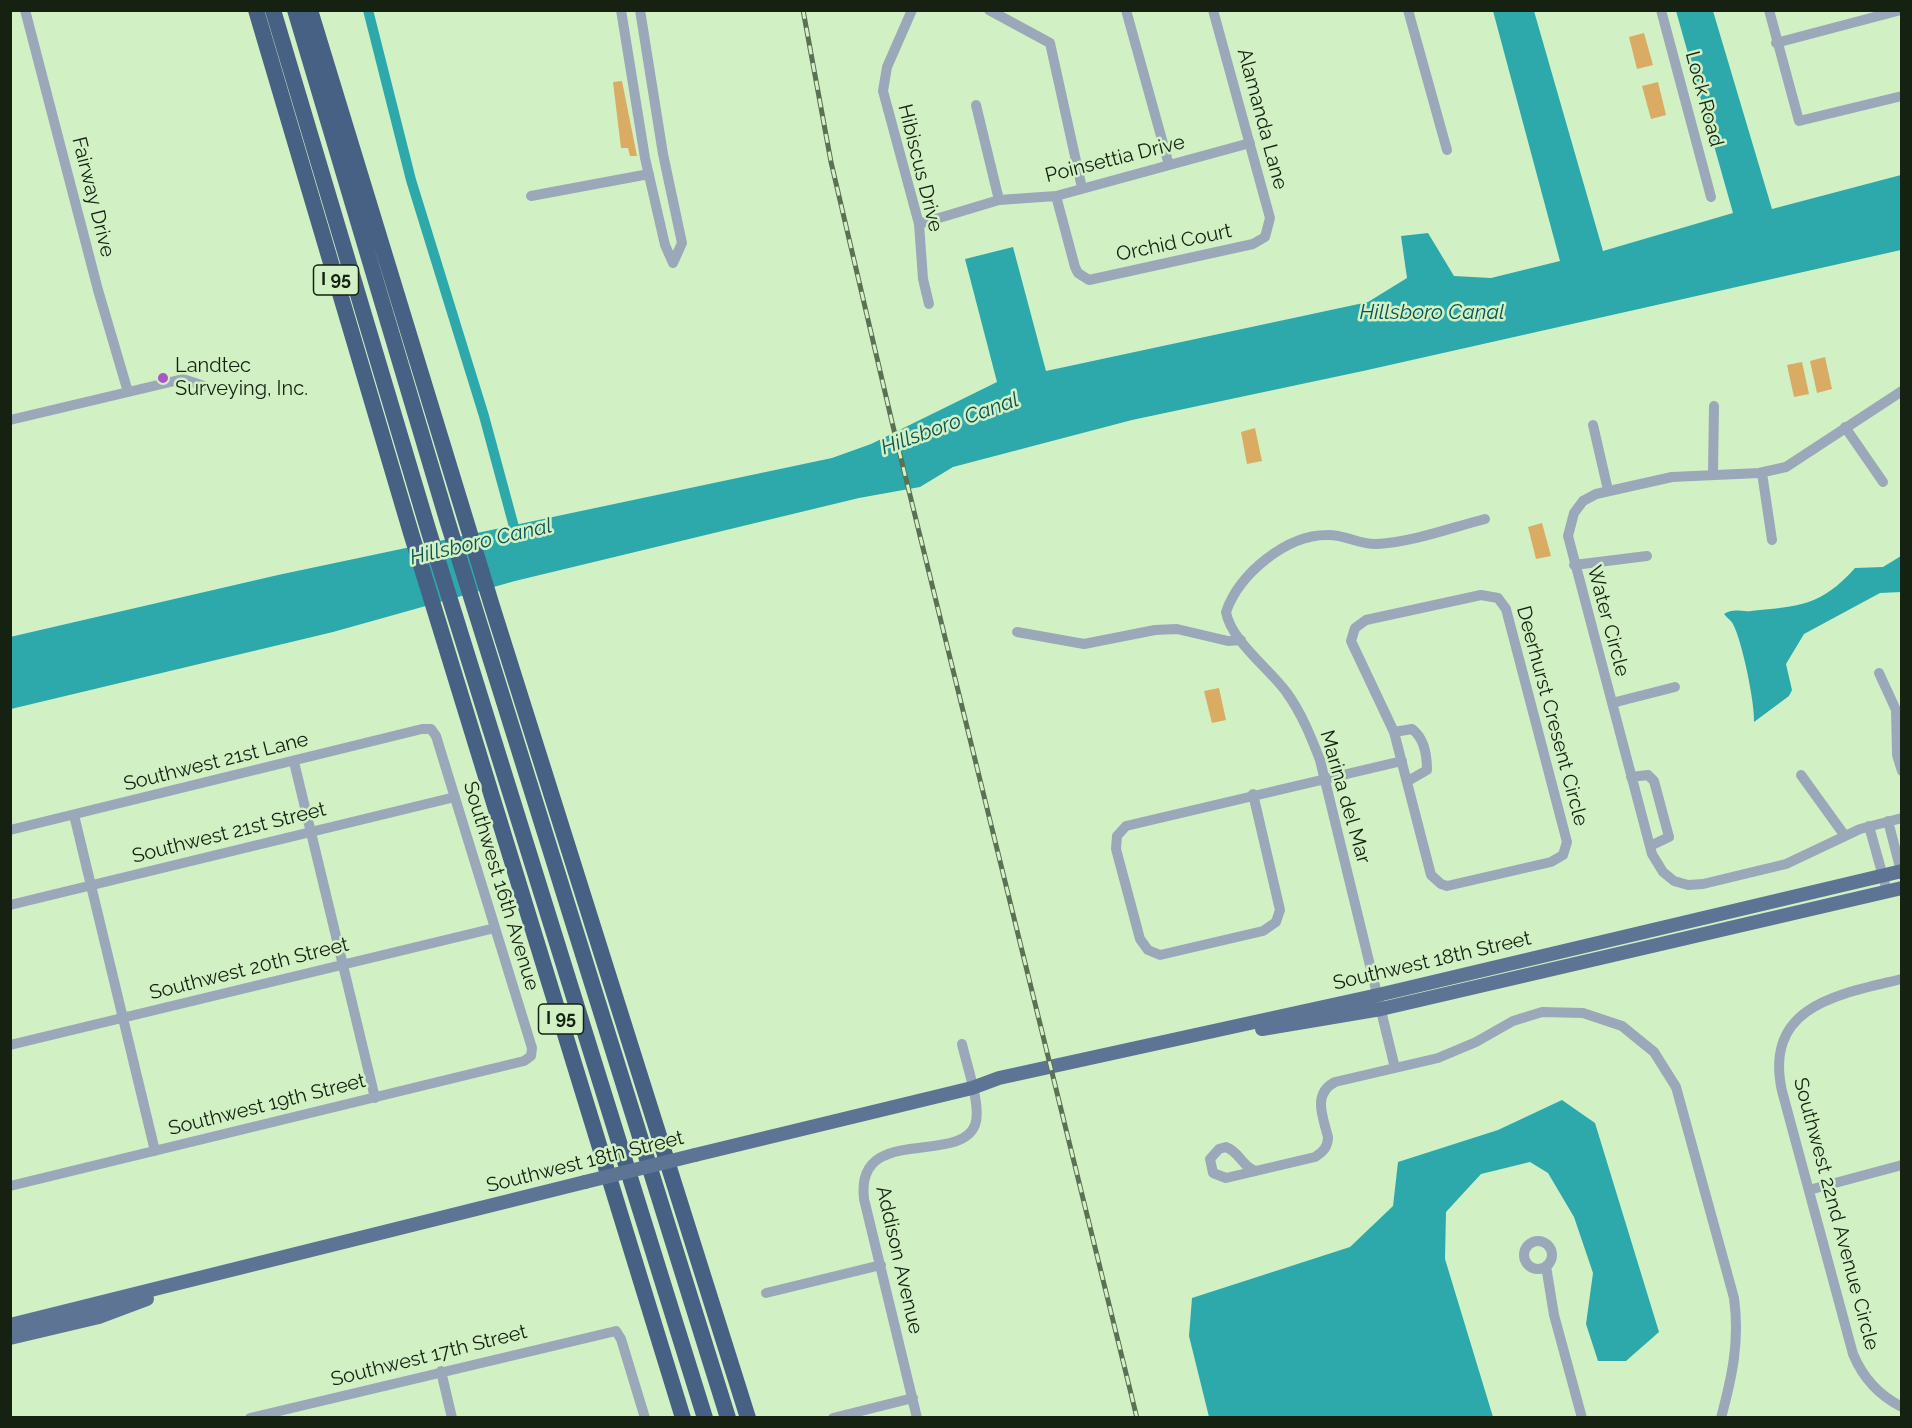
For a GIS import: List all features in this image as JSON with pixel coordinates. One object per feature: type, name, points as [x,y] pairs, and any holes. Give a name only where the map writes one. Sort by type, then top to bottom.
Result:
[{"type":"highway","points":[[273,10],[420,531]]},
{"type":"highway","points":[[295,10],[448,523],[483,608],[728,1418]]},
{"type":"highway","name":"I 95","points":[[310,10],[465,519],[483,608],[748,1418]]},
{"type":"highway","points":[[321,10],[329,35],[337,100]]},
{"type":"highway","name":"I 95","points":[[256,16],[420,531],[683,1418]]},
{"type":"highway","points":[[446,618],[705,1418]]},
{"type":"main road","name":"Southwest 18th Street","points":[[10,1325],[208,1277],[282,1255],[972,1088],[999,1078],[1378,995],[1901,872]]},
{"type":"main road","name":"Southwest 18th Street","points":[[972,1088],[1003,1085],[1244,1032],[1381,1009],[1902,888]]},
{"type":"main road","name":"Southwest 18th Street","points":[[10,1338],[99,1317],[208,1277]]},
{"type":"street","name":"Fairway Drive","points":[[24,10],[128,392]]},
{"type":"street","points":[[621,10],[628,64],[649,174],[665,245],[674,262],[682,243],[663,153],[640,10]]},
{"type":"street","name":"Hibiscus Drive","points":[[912,10],[887,67],[883,91],[920,224],[923,279],[929,304]]},
{"type":"street","points":[[989,10],[1050,43],[1082,188]]},
{"type":"street","points":[[1126,10],[1168,165]]},
{"type":"street","name":"Alamanda Lane","points":[[1213,10],[1270,218],[1265,237]]},
{"type":"street","points":[[1408,10],[1447,150]]},
{"type":"street","name":"Lock Road","points":[[1661,10],[1711,197]]},
{"type":"street","points":[[1769,10],[1776,43],[1799,121],[1902,96]]},
{"type":"street","points":[[1776,43],[1901,10]]},
{"type":"street","points":[[976,105],[999,200]]},
{"type":"street","name":"Poinsettia Drive","points":[[920,224],[999,200],[1056,196],[1250,143]]},
{"type":"street","points":[[531,196],[649,174]]},
{"type":"street","name":"Orchid Court","points":[[1056,196],[1075,267],[1078,273],[1089,279],[1253,244],[1265,237]]},
{"type":"street","points":[[10,420],[183,379],[204,386]]},
{"type":"street","name":"Water Circle","points":[[1902,390],[1795,462],[1762,473],[1713,473],[1672,477],[1608,490],[1583,501],[1570,519],[1568,536],[1650,846],[1654,860],[1663,872],[1681,884],[1696,885],[1786,864],[1869,826],[1902,818]]},
{"type":"street","points":[[1713,406],[1713,473]]},
{"type":"street","points":[[1593,425],[1608,490]]},
{"type":"street","points":[[1845,427],[1883,482]]},
{"type":"street","points":[[1762,473],[1772,540]]},
{"type":"street","name":"Marina del Mar","points":[[1381,1009],[1326,779],[1311,735],[1289,696],[1230,626],[1226,612],[1240,585],[1250,574],[1274,555],[1313,536],[1334,535],[1375,544],[1485,519]]},
{"type":"street","points":[[1574,565],[1647,556]]},
{"type":"street","name":"Deerhurst Cresent Circle","points":[[1481,595],[1498,598],[1503,603],[1509,621],[1567,836],[1566,849],[1557,860],[1551,862],[1454,885],[1441,884],[1431,875],[1394,732],[1376,689],[1352,648],[1351,641],[1355,628],[1366,620],[1481,595]]},
{"type":"street","points":[[1017,632],[1084,644],[1155,630],[1177,629],[1228,641],[1241,640]]},
{"type":"street","points":[[1879,673],[1896,710],[1897,755],[1902,771]]},
{"type":"street","points":[[1612,703],[1675,687]]},
{"type":"street","name":"Southwest 21st Lane","points":[[10,830],[422,729],[430,729]]},
{"type":"street","name":"Southwest 16th Avenue","points":[[430,729],[436,736],[455,796],[532,1048],[531,1056]]},
{"type":"street","points":[[1394,732],[1412,729],[1419,734],[1422,743],[1427,770],[1407,781]]},
{"type":"street","points":[[1252,794],[1280,910],[1276,922],[1263,931],[1160,955],[1148,950],[1140,939],[1116,849],[1115,843],[1120,830],[1132,823],[1252,794],[1326,779],[1402,760]]},
{"type":"street","points":[[294,762],[375,1098]]},
{"type":"street","points":[[1802,775],[1845,836]]},
{"type":"street","points":[[1631,777],[1648,776],[1654,781],[1669,837],[1650,846]]},
{"type":"street","name":"Southwest 21st Street","points":[[10,905],[455,796]]},
{"type":"street","points":[[74,815],[155,1151]]},
{"type":"street","points":[[1888,821],[1901,872]]},
{"type":"street","points":[[1869,826],[1887,891]]},
{"type":"street","name":"Southwest 20th Street","points":[[10,1045],[495,928]]},
{"type":"street","name":"Southwest 22nd Avenue Circle","points":[[1902,979],[1823,1000],[1799,1018],[1784,1043],[1780,1062],[1780,1082],[1857,1364],[1875,1388],[1902,1407]]},
{"type":"street","points":[[1381,1009],[1395,1068]]},
{"type":"street","points":[[1257,1171],[1315,1157],[1326,1148],[1328,1137],[1320,1104],[1321,1095],[1326,1087],[1457,1051],[1503,1025],[1532,1014],[1573,1011],[1603,1018],[1639,1038],[1666,1068],[1679,1096],[1737,1317],[1736,1355],[1721,1418]]},
{"type":"street","name":"Addison Avenue","points":[[917,1418],[864,1199],[865,1172],[878,1159],[886,1155],[967,1135],[974,1126],[977,1114],[962,1044]]},
{"type":"street","name":"Southwest 19th Street","points":[[10,1186],[524,1061],[531,1056]]},
{"type":"street","points":[[1809,1190],[1902,1165]]},
{"type":"street","points":[[766,1293],[881,1265]]},
{"type":"street","points":[[1546,1266],[1554,1315],[1582,1418]]},
{"type":"street","name":"Southwest 17th Street","points":[[250,1418],[616,1331],[621,1339],[645,1418]]},
{"type":"street","points":[[441,1371],[452,1418]]},
{"type":"street","points":[[833,1418],[913,1398]]},
{"type":"shaded area","points":[[1644,33],[1653,65],[1637,69],[1629,37]]},
{"type":"shaded area","points":[[622,81],[637,156],[630,156],[628,148],[621,148],[613,82]]},
{"type":"shaded area","points":[[1658,82],[1666,115],[1651,119],[1642,86]]},
{"type":"shaded area","points":[[1825,357],[1832,389],[1817,393],[1810,361]]},
{"type":"shaded area","points":[[1802,362],[1809,394],[1794,397],[1787,365]]},
{"type":"shaded area","points":[[1255,428],[1262,461],[1247,464],[1241,432]]},
{"type":"shaded area","points":[[1542,523],[1551,556],[1536,559],[1528,527]]},
{"type":"shaded area","points":[[1219,688],[1226,720],[1212,723],[1204,691]]},
{"type":"water","name":"Hillsboro Canal","points":[[1493,11],[1534,11],[1603,251],[1733,213],[1676,11],[1713,11],[1772,209],[1901,175],[1901,250],[1363,371],[1132,420],[953,467],[920,487],[859,498],[515,581],[333,632],[11,709],[10,637],[278,575],[832,458],[871,444],[997,382],[965,259],[1013,247],[1046,371],[1368,302],[1407,278],[1401,236],[1428,233],[1454,276],[1491,278],[1560,261]]},
{"type":"water","points":[[1901,556],[1901,592],[1880,593],[1804,634],[1786,664],[1792,690],[1789,696],[1754,722],[1744,657],[1737,632],[1724,614],[1734,611],[1783,608],[1809,602],[1831,590],[1855,568],[1883,567]]},
{"type":"water","points":[[1562,1100],[1595,1123],[1659,1332],[1626,1361],[1598,1361],[1586,1324],[1593,1273],[1574,1217],[1548,1173],[1530,1162],[1481,1174],[1446,1212],[1445,1259],[1493,1417],[1209,1417],[1189,1336],[1192,1298],[1350,1247],[1393,1206],[1398,1162],[1498,1130]]},
{"type":"waterway","points":[[368,10],[411,180],[484,416],[517,538]]},
{"type":"railway","points":[[803,10],[831,162],[892,422],[1137,1418]]},
{"type":"place","name":"Landtec Surveying, Inc.","points":[[163,378]]}]
